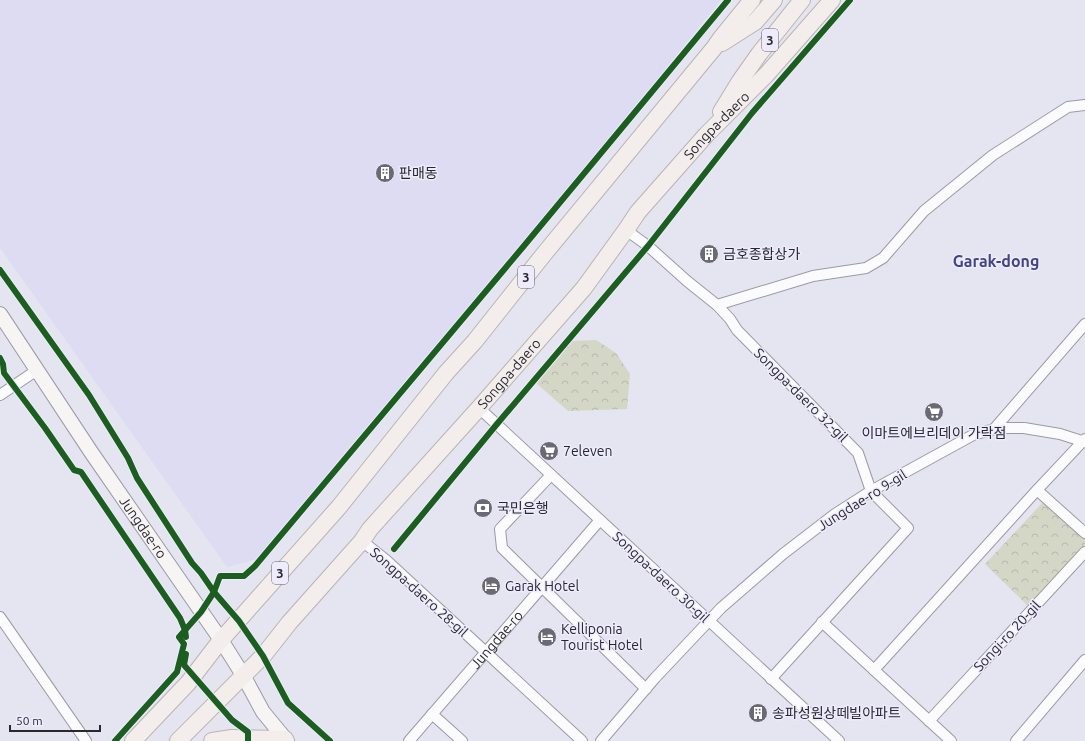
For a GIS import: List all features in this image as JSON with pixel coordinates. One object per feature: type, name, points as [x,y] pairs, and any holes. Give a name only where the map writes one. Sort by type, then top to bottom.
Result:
[{"type":"main road","points":[[714,48],[752,0]]},
{"type":"main road","name":"3","points":[[133,741],[188,683],[221,640],[339,507],[446,373],[476,341],[544,254],[714,48],[756,22],[774,0]]},
{"type":"main road","name":"3","points":[[706,135],[759,54],[802,0]]},
{"type":"main road","name":"Songpa-daero","points":[[178,741],[263,656],[289,623],[362,541],[370,529],[584,288],[638,212],[706,135],[766,75],[832,0]]},
{"type":"main road","name":"Jungdae-ro","points":[[0,314],[114,486],[221,640],[244,675],[263,712],[286,740]]},
{"type":"main road","points":[[212,741],[232,738],[286,740]]},
{"type":"street","points":[[717,305],[813,276],[866,268],[884,258],[924,211],[993,155],[1068,107],[1085,105]]},
{"type":"street","name":"Songpa-daero 32-gil","points":[[626,230],[648,246],[687,281],[717,305],[730,319],[737,330],[858,452],[871,491]]},
{"type":"street","points":[[994,429],[1085,324]]},
{"type":"street","points":[[0,395],[37,370]]},
{"type":"street","name":"Songpa-daero 30-gil","points":[[479,408],[839,741]]},
{"type":"street","name":"Jungdae-ro 9-gil","points":[[601,741],[646,689],[721,608],[783,554],[835,514],[871,491],[973,435],[998,428],[1024,428],[1060,434],[1084,441],[1037,490],[874,670]]},
{"type":"street","points":[[551,475],[500,529],[502,548],[646,689]]},
{"type":"street","points":[[1037,490],[1085,533]]},
{"type":"street","points":[[771,679],[908,528],[871,491]]},
{"type":"street","name":"Jungdae-ro","points":[[409,741],[600,520]]},
{"type":"street","name":"Songpa-daero 28-gil","points":[[362,541],[386,560],[582,741]]},
{"type":"street","name":"Songi-ro 20-gil","points":[[929,720],[1085,552]]},
{"type":"street","points":[[0,617],[86,741]]},
{"type":"street","points":[[822,622],[951,741]]},
{"type":"street","points":[[1016,741],[1085,660]]},
{"type":"street","points":[[432,714],[462,741]]},
{"type":"shaded area","points":[[0,0],[721,0],[523,247],[258,559],[227,567],[0,248]]},
{"type":"green space","points":[[596,340],[616,353],[630,374],[627,409],[568,411],[536,383],[572,341]]},
{"type":"green space","points":[[1045,500],[1085,537],[1085,546],[1029,607],[985,564]]},
{"type":"cycle path","points":[[115,741],[177,672],[184,644],[179,637],[201,612],[214,592],[220,576],[244,576],[255,566],[728,0]]},
{"type":"cycle path","points":[[394,549],[497,424],[648,246],[752,113],[850,0]]},
{"type":"cycle path","points":[[0,270],[89,395],[128,458],[137,478],[192,563],[239,621],[263,656],[288,703],[330,741]]},
{"type":"cycle path","points":[[0,358],[3,364],[4,373],[74,470],[81,472],[180,618],[186,637]]},
{"type":"cycle path","points":[[186,654],[184,665],[232,720],[248,732],[248,741]]},
{"type":"place","name":"판매동","points":[[385,173]]},
{"type":"place","name":"금호종합상가","points":[[709,254]]},
{"type":"place","name":"이마트에브리데이 가락점","points":[[934,412]]},
{"type":"place","name":"7eleven","points":[[549,451]]},
{"type":"place","name":"국민은행","points":[[483,508]]},
{"type":"place","name":"Garak Hotel","points":[[491,586]]},
{"type":"place","name":"Kelliponia Tourist Hotel","points":[[547,637]]},
{"type":"place","name":"송파성원상떼빌아파트","points":[[758,713]]},
{"type":"district","name":"Garak-dong","points":[[996,261]]}]
